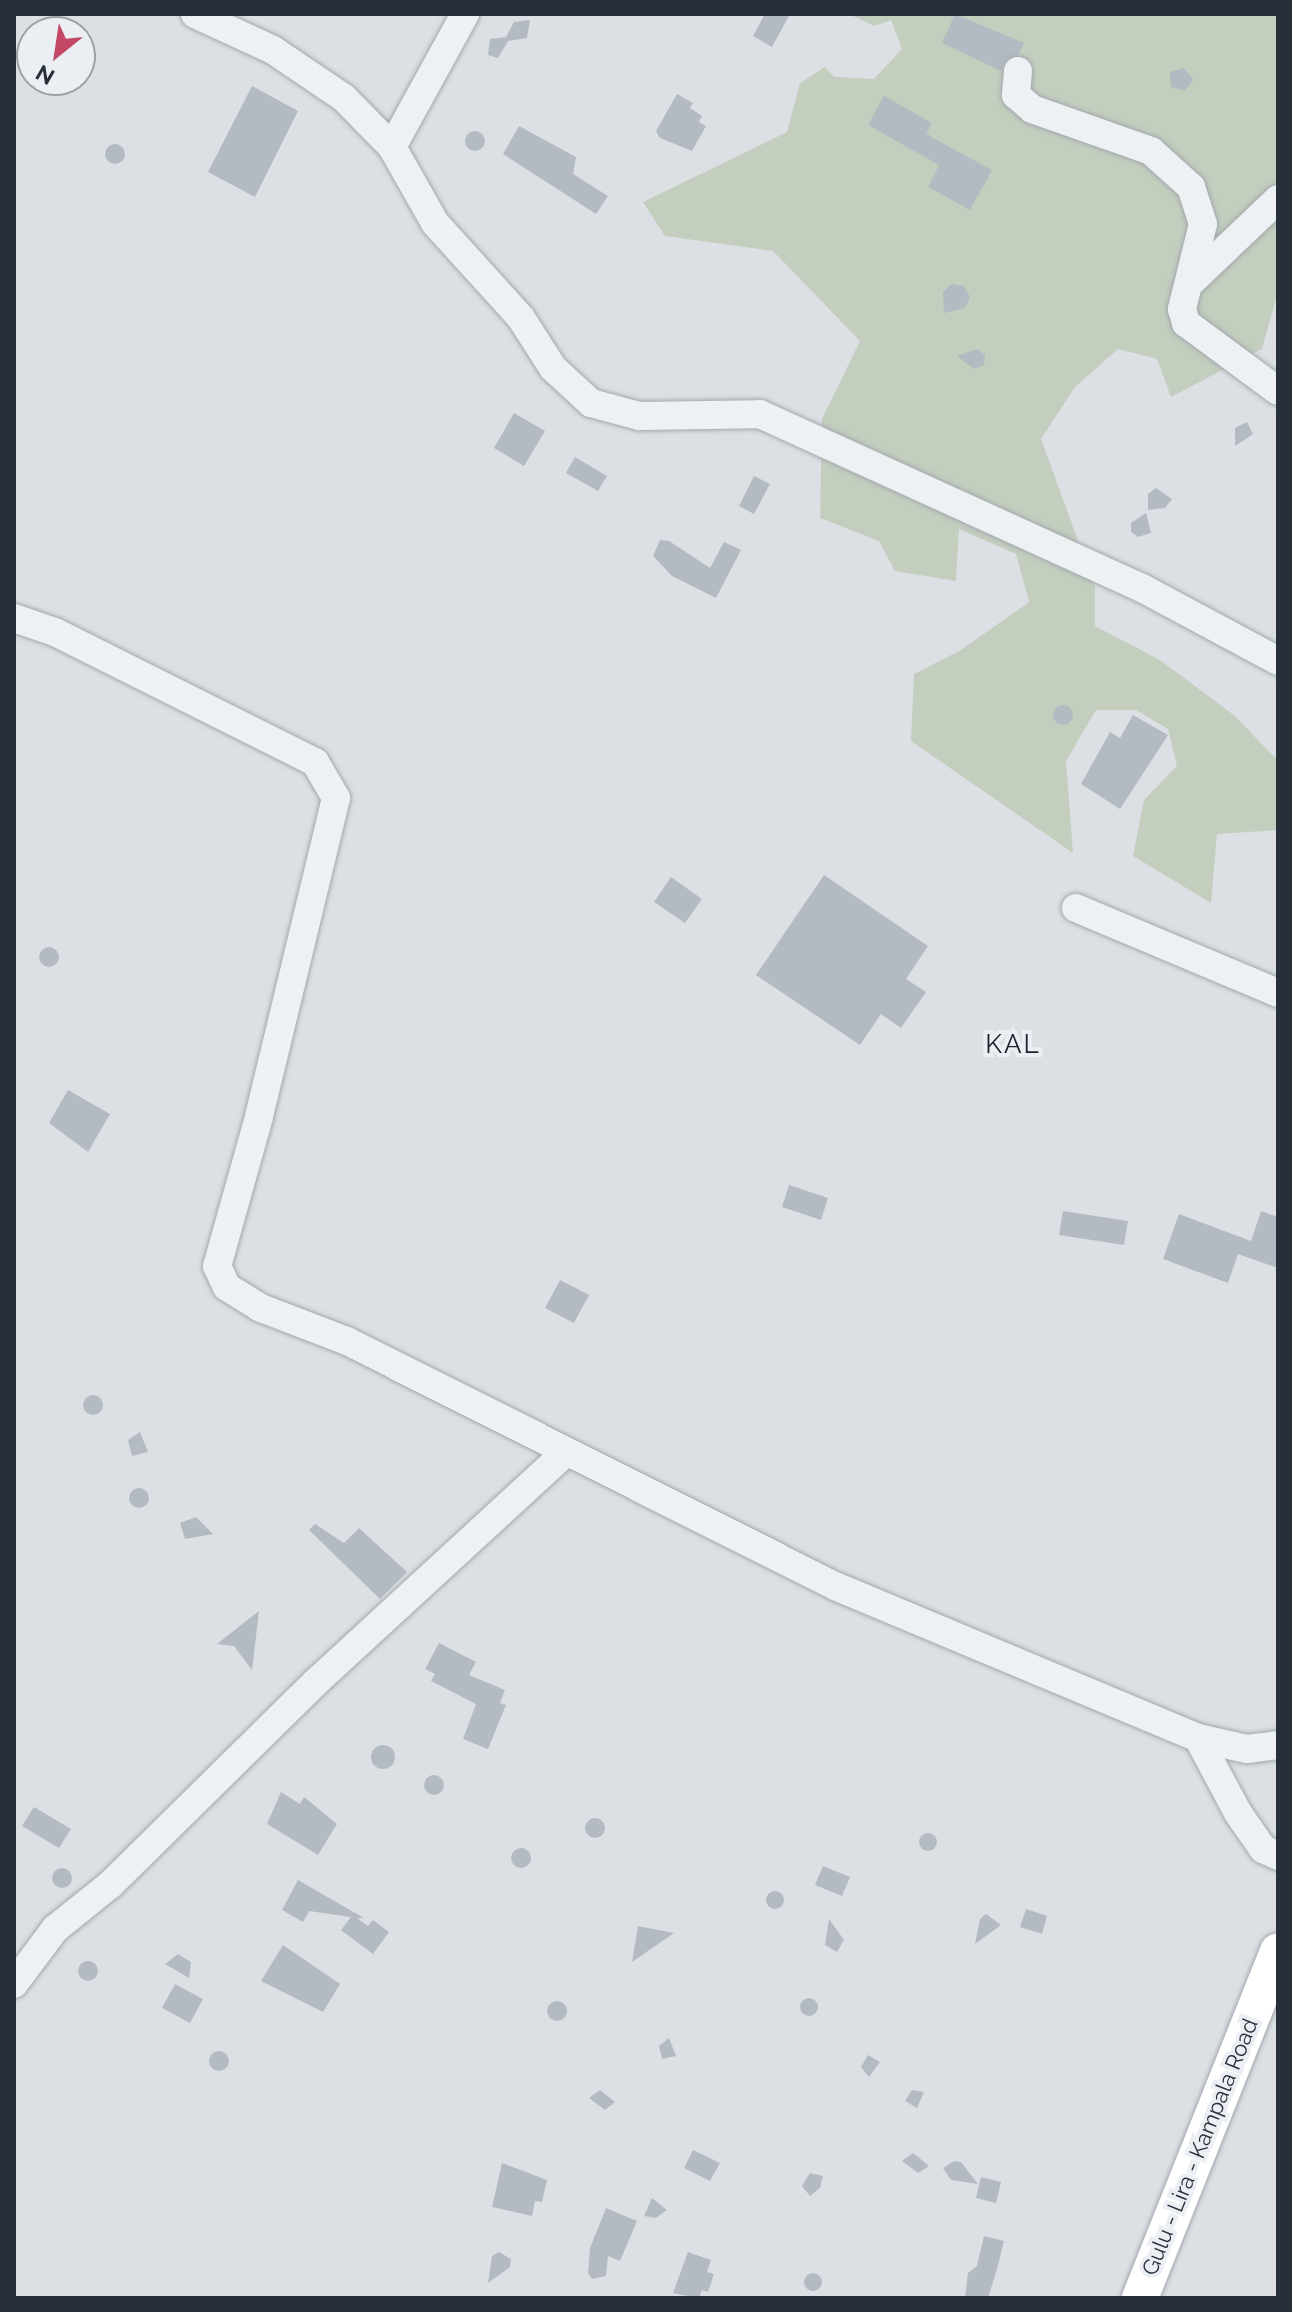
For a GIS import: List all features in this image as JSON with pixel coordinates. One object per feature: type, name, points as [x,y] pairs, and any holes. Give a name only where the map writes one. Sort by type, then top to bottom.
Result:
[{"type":"main road","name":"Gulu - Lira - Kampala Road","points":[[1140,2298],[1278,1951]]},
{"type":"street","points":[[195,14],[273,50],[332,90],[392,147],[435,223],[521,318],[553,368],[591,403],[639,416],[760,414],[1142,588],[1278,661]]},
{"type":"street","points":[[392,147],[465,14]]},
{"type":"street","points":[[1018,71],[1016,95],[1032,109],[1151,151],[1191,187],[1203,224],[1193,280],[1182,309],[1186,323],[1278,391]]},
{"type":"street","points":[[1193,280],[1278,199]]},
{"type":"street","points":[[14,618],[55,632],[315,762],[336,798],[259,1117],[217,1266],[227,1287],[261,1308],[347,1341],[835,1586],[1198,1738],[1247,1749],[1278,1745]]},
{"type":"street","points":[[1076,908],[1278,993]]},
{"type":"street","points":[[14,1984],[55,1929],[111,1884],[316,1682],[566,1452]]},
{"type":"street","points":[[1198,1738],[1238,1813],[1263,1849],[1278,1856]]},
{"type":"green space","points":[[849,14],[1278,14],[1278,291],[1262,349],[1171,397],[1157,359],[1118,349],[1075,387],[1041,439],[1095,587],[1095,626],[1160,660],[1235,716],[1278,761],[1278,830],[1217,834],[1211,903],[1133,856],[1144,800],[1177,766],[1168,729],[1136,710],[1096,710],[1066,761],[1073,853],[911,741],[914,674],[961,650],[1029,602],[1016,554],[959,529],[956,581],[895,571],[879,541],[820,518],[822,419],[860,341],[773,251],[665,236],[643,202],[787,132],[800,83],[825,67],[834,77],[874,79],[902,49],[891,20],[874,26]]},
{"type":"building","points":[[765,14],[790,14],[772,47],[753,36]]},
{"type":"building","points":[[955,14],[1024,43],[1019,54],[1005,61],[1001,71],[942,43]]},
{"type":"building","points":[[530,20],[527,38],[508,41],[498,58],[488,55],[490,39],[506,37],[514,22]]},
{"type":"building","points":[[1184,68],[1193,79],[1185,91],[1171,87],[1170,72]]},
{"type":"building","points":[[252,86],[298,111],[255,197],[208,172]]},
{"type":"building","points":[[677,94],[693,103],[690,108],[702,116],[699,122],[706,126],[692,151],[660,138],[656,131]]},
{"type":"building","points":[[884,96],[932,123],[926,134],[992,170],[970,210],[928,187],[939,165],[868,125]]},
{"type":"building","points":[[519,126],[576,157],[573,174],[608,196],[596,214],[503,154]]},
{"type":"building","points":[[475,131],[482,134],[485,141],[482,148],[475,151],[468,148],[465,141],[468,134]]},
{"type":"building","points":[[115,144],[122,147],[125,154],[122,161],[115,164],[108,161],[105,154],[108,147]]},
{"type":"building","points":[[952,284],[964,286],[970,297],[965,308],[944,313],[943,292]]},
{"type":"building","points":[[977,349],[985,355],[984,365],[974,369],[957,356]]},
{"type":"building","points":[[514,413],[545,431],[524,466],[494,448]]},
{"type":"building","points":[[1247,422],[1253,434],[1235,446],[1235,428]]},
{"type":"building","points":[[575,457],[607,476],[598,491],[566,473]]},
{"type":"building","points":[[754,476],[770,484],[754,514],[739,506]]},
{"type":"building","points":[[1156,488],[1172,499],[1165,508],[1148,510],[1148,494]]},
{"type":"building","points":[[1146,513],[1151,533],[1138,537],[1131,532],[1131,523]]},
{"type":"building","points":[[660,540],[669,541],[710,568],[724,542],[741,550],[716,598],[672,576],[653,556]]},
{"type":"building","points":[[1063,705],[1070,708],[1073,715],[1070,722],[1063,725],[1056,722],[1053,715],[1056,708]]},
{"type":"building","points":[[1133,715],[1168,735],[1120,809],[1081,784],[1110,732],[1120,738]]},
{"type":"building","points":[[824,875],[928,946],[906,979],[926,992],[901,1028],[881,1014],[860,1045],[756,975]]},
{"type":"building","points":[[671,877],[702,899],[685,923],[654,902]]},
{"type":"building","points":[[49,947],[56,950],[59,957],[56,964],[49,967],[42,964],[39,957],[42,950]]},
{"type":"building","points":[[68,1090],[110,1114],[88,1152],[49,1123]]},
{"type":"building","points":[[789,1185],[828,1198],[821,1220],[782,1207]]},
{"type":"building","points":[[1063,1211],[1128,1221],[1124,1245],[1059,1235]]},
{"type":"building","points":[[1261,1211],[1278,1217],[1278,1268],[1238,1254],[1228,1283],[1163,1259],[1179,1214],[1251,1241]]},
{"type":"building","points":[[560,1280],[589,1295],[574,1323],[545,1308]]},
{"type":"building","points":[[93,1395],[100,1398],[103,1405],[100,1412],[93,1415],[86,1412],[83,1405],[86,1398]]},
{"type":"building","points":[[140,1432],[148,1452],[132,1456],[128,1440]]},
{"type":"building","points":[[139,1488],[146,1491],[149,1498],[146,1505],[139,1508],[132,1505],[129,1498],[132,1491]]},
{"type":"building","points":[[196,1517],[213,1534],[185,1539],[180,1523]]},
{"type":"building","points":[[315,1524],[344,1543],[359,1528],[407,1572],[380,1599],[309,1530]]},
{"type":"building","points":[[259,1611],[252,1670],[234,1646],[217,1644]]},
{"type":"building","points":[[439,1643],[476,1662],[469,1675],[505,1690],[500,1703],[506,1705],[488,1749],[463,1739],[476,1704],[431,1681],[435,1674],[425,1669]]},
{"type":"building","points":[[383,1745],[392,1748],[395,1757],[392,1766],[383,1769],[374,1766],[371,1757],[374,1748]]},
{"type":"building","points":[[430,1775],[438,1775],[444,1785],[438,1795],[430,1795],[424,1789],[424,1781]]},
{"type":"building","points":[[281,1792],[300,1804],[304,1797],[337,1824],[318,1855],[267,1824]]},
{"type":"building","points":[[34,1807],[71,1829],[59,1848],[22,1826]]},
{"type":"building","points":[[591,1818],[599,1818],[605,1828],[599,1838],[591,1838],[585,1832],[585,1824]]},
{"type":"building","points":[[928,1833],[937,1842],[928,1851],[919,1842]]},
{"type":"building","points":[[517,1848],[525,1848],[531,1858],[525,1868],[517,1868],[511,1862],[511,1854]]},
{"type":"building","points":[[823,1866],[850,1877],[842,1896],[815,1885]]},
{"type":"building","points":[[62,1868],[69,1871],[72,1878],[69,1885],[62,1888],[55,1885],[52,1878],[55,1871]]},
{"type":"building","points":[[298,1880],[364,1918],[357,1918],[368,1926],[373,1920],[389,1932],[373,1954],[341,1930],[351,1917],[309,1911],[303,1922],[282,1910]]},
{"type":"building","points":[[775,1891],[784,1900],[775,1909],[766,1900]]},
{"type":"building","points":[[1026,1909],[1047,1916],[1042,1934],[1020,1927]]},
{"type":"building","points":[[986,1914],[1001,1925],[975,1944],[980,1919]]},
{"type":"building","points":[[829,1919],[844,1940],[837,1952],[825,1945]]},
{"type":"building","points":[[638,1926],[674,1933],[632,1962]]},
{"type":"building","points":[[283,1945],[340,1984],[323,2012],[261,1981]]},
{"type":"building","points":[[178,1954],[191,1962],[189,1978],[165,1964]]},
{"type":"building","points":[[88,1961],[95,1964],[98,1971],[95,1978],[88,1981],[81,1978],[78,1971],[81,1964]]},
{"type":"building","points":[[175,1984],[203,1999],[190,2023],[162,2008]]},
{"type":"building","points":[[805,1998],[813,1998],[818,2007],[816,2014],[805,2016],[800,2011],[800,2003]]},
{"type":"building","points":[[557,2001],[564,2004],[567,2011],[564,2018],[557,2021],[550,2018],[547,2011],[550,2004]]},
{"type":"building","points":[[669,2038],[676,2056],[662,2059],[659,2046]]},
{"type":"building","points":[[219,2051],[226,2054],[229,2061],[226,2068],[219,2071],[212,2068],[209,2061],[212,2054]]},
{"type":"building","points":[[868,2055],[880,2062],[869,2077],[861,2067]]},
{"type":"building","points":[[600,2090],[615,2102],[605,2110],[589,2098]]},
{"type":"building","points":[[912,2090],[924,2092],[917,2108],[905,2101]]},
{"type":"building","points":[[693,2150],[720,2163],[710,2181],[684,2168]]},
{"type":"building","points":[[913,2153],[929,2166],[918,2173],[902,2161]]},
{"type":"building","points":[[954,2161],[961,2162],[978,2184],[951,2180],[943,2168]]},
{"type":"building","points":[[502,2163],[547,2180],[542,2202],[535,2201],[532,2216],[492,2207]]},
{"type":"building","points":[[810,2173],[823,2176],[820,2188],[810,2196],[802,2186]]},
{"type":"building","points":[[981,2177],[1001,2182],[996,2203],[976,2198]]},
{"type":"building","points":[[652,2198],[667,2210],[656,2218],[644,2216]]},
{"type":"building","points":[[606,2208],[637,2221],[620,2261],[608,2256],[606,2276],[592,2279],[588,2273],[590,2248]]},
{"type":"building","points":[[984,2236],[1004,2241],[997,2269],[988,2298],[965,2298],[968,2273],[977,2266]]},
{"type":"building","points":[[499,2252],[511,2259],[510,2267],[488,2283],[492,2256]]},
{"type":"building","points":[[688,2252],[711,2260],[707,2272],[714,2274],[708,2292],[702,2290],[699,2298],[673,2293]]},
{"type":"building","points":[[809,2273],[817,2273],[822,2282],[820,2289],[809,2291],[804,2286],[804,2278]]},
{"type":"district","name":"KAL","points":[[1013,1045]]}]
